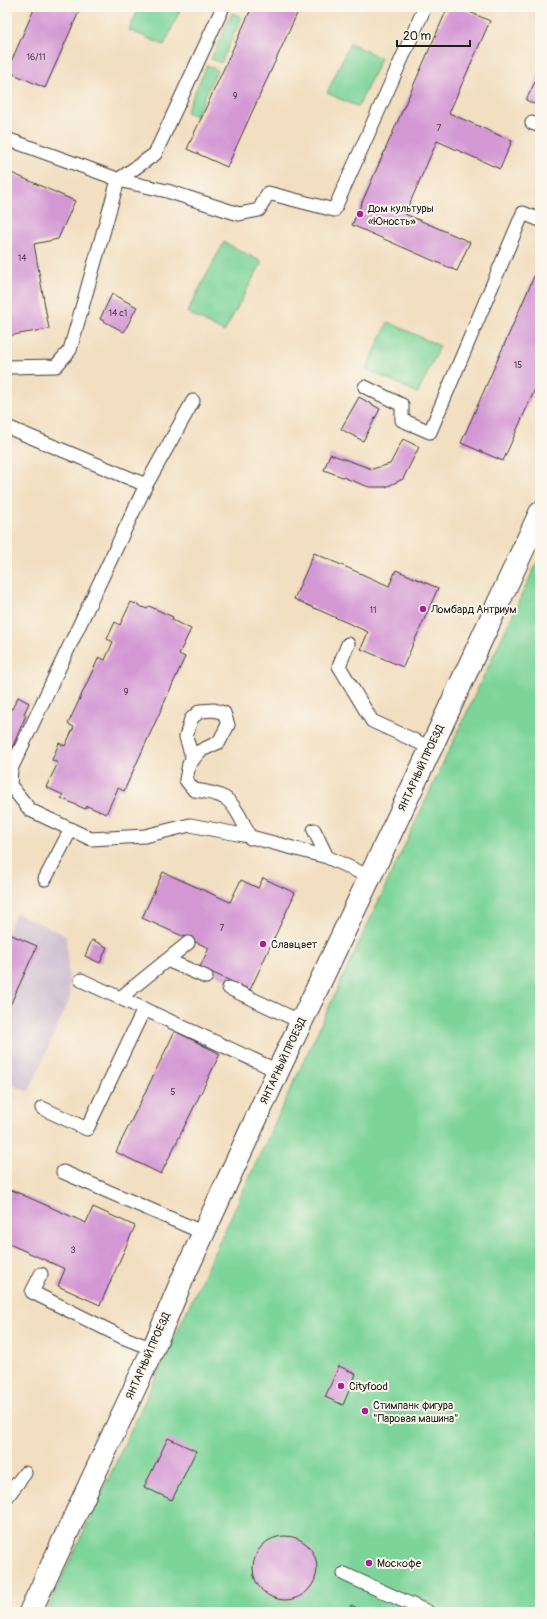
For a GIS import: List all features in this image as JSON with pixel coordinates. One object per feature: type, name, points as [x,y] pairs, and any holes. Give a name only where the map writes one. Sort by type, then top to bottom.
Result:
[{"type":"street","name":"ЯНТАРНЫЙ ПРОЕЗД","points":[[30,1612],[153,1349],[278,1071],[431,748],[540,513]]},
{"type":"lane","points":[[7,367],[56,366],[70,350],[118,180],[155,154],[223,7]]},
{"type":"lane","points":[[7,139],[118,180],[167,191],[239,214],[259,210],[268,193],[334,210],[425,7]]},
{"type":"lane","points":[[365,387],[402,405],[402,420],[430,432],[523,213],[540,220]]},
{"type":"lane","points":[[194,401],[146,485],[11,769],[10,785],[30,810],[91,839],[145,836],[190,824],[327,857],[370,877]]},
{"type":"lane","points":[[7,427],[146,485]]},
{"type":"lane","points":[[348,644],[339,666],[372,721],[431,748]]},
{"type":"lane","points":[[193,760],[190,764],[186,780],[194,790],[208,792],[225,798],[239,815],[250,838]]},
{"type":"lane","points":[[45,879],[71,829]]},
{"type":"lane","points":[[314,830],[327,857]]},
{"type":"lane","points":[[120,998],[188,942]]},
{"type":"lane","points":[[167,960],[206,977]]},
{"type":"lane","points":[[81,980],[278,1071]]},
{"type":"lane","points":[[229,988],[301,1022]]},
{"type":"lane","points":[[42,1108],[88,1129],[144,1009]]},
{"type":"lane","points":[[63,1172],[204,1233]]},
{"type":"lane","points":[[41,1274],[32,1292],[122,1337],[153,1349]]},
{"type":"lane","points":[[7,1497],[25,1473]]},
{"type":"lane","points":[[344,1574],[428,1612]]},
{"type":"shaded area","points":[[16,913],[66,935],[70,998],[29,1092],[7,1083],[7,933]]},
{"type":"green space","points":[[139,7],[181,8],[164,45],[129,30]]},
{"type":"green space","points":[[232,13],[242,17],[221,63],[211,59]]},
{"type":"green space","points":[[350,43],[381,58],[358,107],[327,93]]},
{"type":"green space","points":[[207,65],[217,70],[196,116],[186,112]]},
{"type":"green space","points":[[224,242],[262,262],[224,332],[187,312]]},
{"type":"green space","points":[[388,322],[440,346],[418,393],[366,369]]},
{"type":"green space","points":[[540,556],[540,1612],[46,1612]]},
{"type":"building","points":[[35,7],[81,7],[45,88],[7,71]]},
{"type":"building","points":[[252,7],[300,7],[227,167],[187,149]]},
{"type":"building","points":[[448,7],[458,7],[490,21],[449,113],[512,141],[500,169],[437,141],[405,214],[470,242],[457,271],[352,225]]},
{"type":"building","points":[[540,72],[540,107],[526,100]]},
{"type":"building","points":[[7,171],[75,201],[58,239],[34,244],[49,329],[7,336]]},
{"type":"building","points":[[540,263],[540,378],[503,461],[461,443]]},
{"type":"building","points":[[112,294],[137,307],[124,332],[100,319]]},
{"type":"building","points":[[359,397],[380,409],[363,441],[341,429]]},
{"type":"building","points":[[403,439],[419,447],[403,479],[386,487],[369,487],[324,470],[330,454],[372,469],[390,464]]},
{"type":"building","points":[[314,553],[389,586],[396,570],[438,588],[403,667],[361,649],[368,632],[294,599]]},
{"type":"building","points":[[131,602],[147,609],[149,606],[173,617],[172,620],[191,629],[179,654],[185,657],[124,791],[118,788],[106,814],[87,806],[85,809],[61,798],[63,795],[46,787],[58,763],[52,760],[59,743],[65,746],[74,727],[68,724],[99,657],[105,660],[113,642],[107,639],[115,622],[120,625]]},
{"type":"building","points":[[18,697],[29,703],[24,714],[26,715],[9,755],[7,754],[7,713],[10,708],[12,709]]},
{"type":"building","points":[[163,872],[230,902],[241,880],[258,888],[263,878],[295,893],[250,990],[200,967],[209,948],[142,918]]},
{"type":"building","points":[[7,933],[37,946],[7,1012]]},
{"type":"building","points":[[92,940],[107,947],[100,963],[85,956]]},
{"type":"building","points":[[175,1031],[220,1054],[161,1174],[116,1152]]},
{"type":"building","points":[[12,1190],[86,1223],[93,1207],[135,1226],[100,1305],[58,1286],[65,1269],[7,1243],[7,1201]]},
{"type":"building","name":"Cityfood","points":[[339,1366],[356,1374],[343,1405],[325,1397]]},
{"type":"building","points":[[168,1438],[196,1451],[172,1500],[144,1487]]},
{"type":"building","points":[[285,1536],[303,1541],[308,1545],[312,1550],[317,1568],[312,1586],[308,1591],[303,1595],[285,1600],[267,1595],[262,1591],[258,1586],[253,1568],[258,1550],[262,1545],[267,1541]]},
{"type":"building","points":[[351,1605],[365,1612],[348,1612]]},
{"type":"place","name":"Дом культуры «Юность»","points":[[360,214]]},
{"type":"place","name":"Ломбард Антриум","points":[[423,609]]},
{"type":"place","name":"Славцвет","points":[[263,944]]},
{"type":"place","name":"Cityfood","points":[[341,1386]]},
{"type":"place","name":"Стимпанк фигура \"Паровая машина\"","points":[[365,1411]]},
{"type":"place","name":"Москофе","points":[[369,1563]]}]
